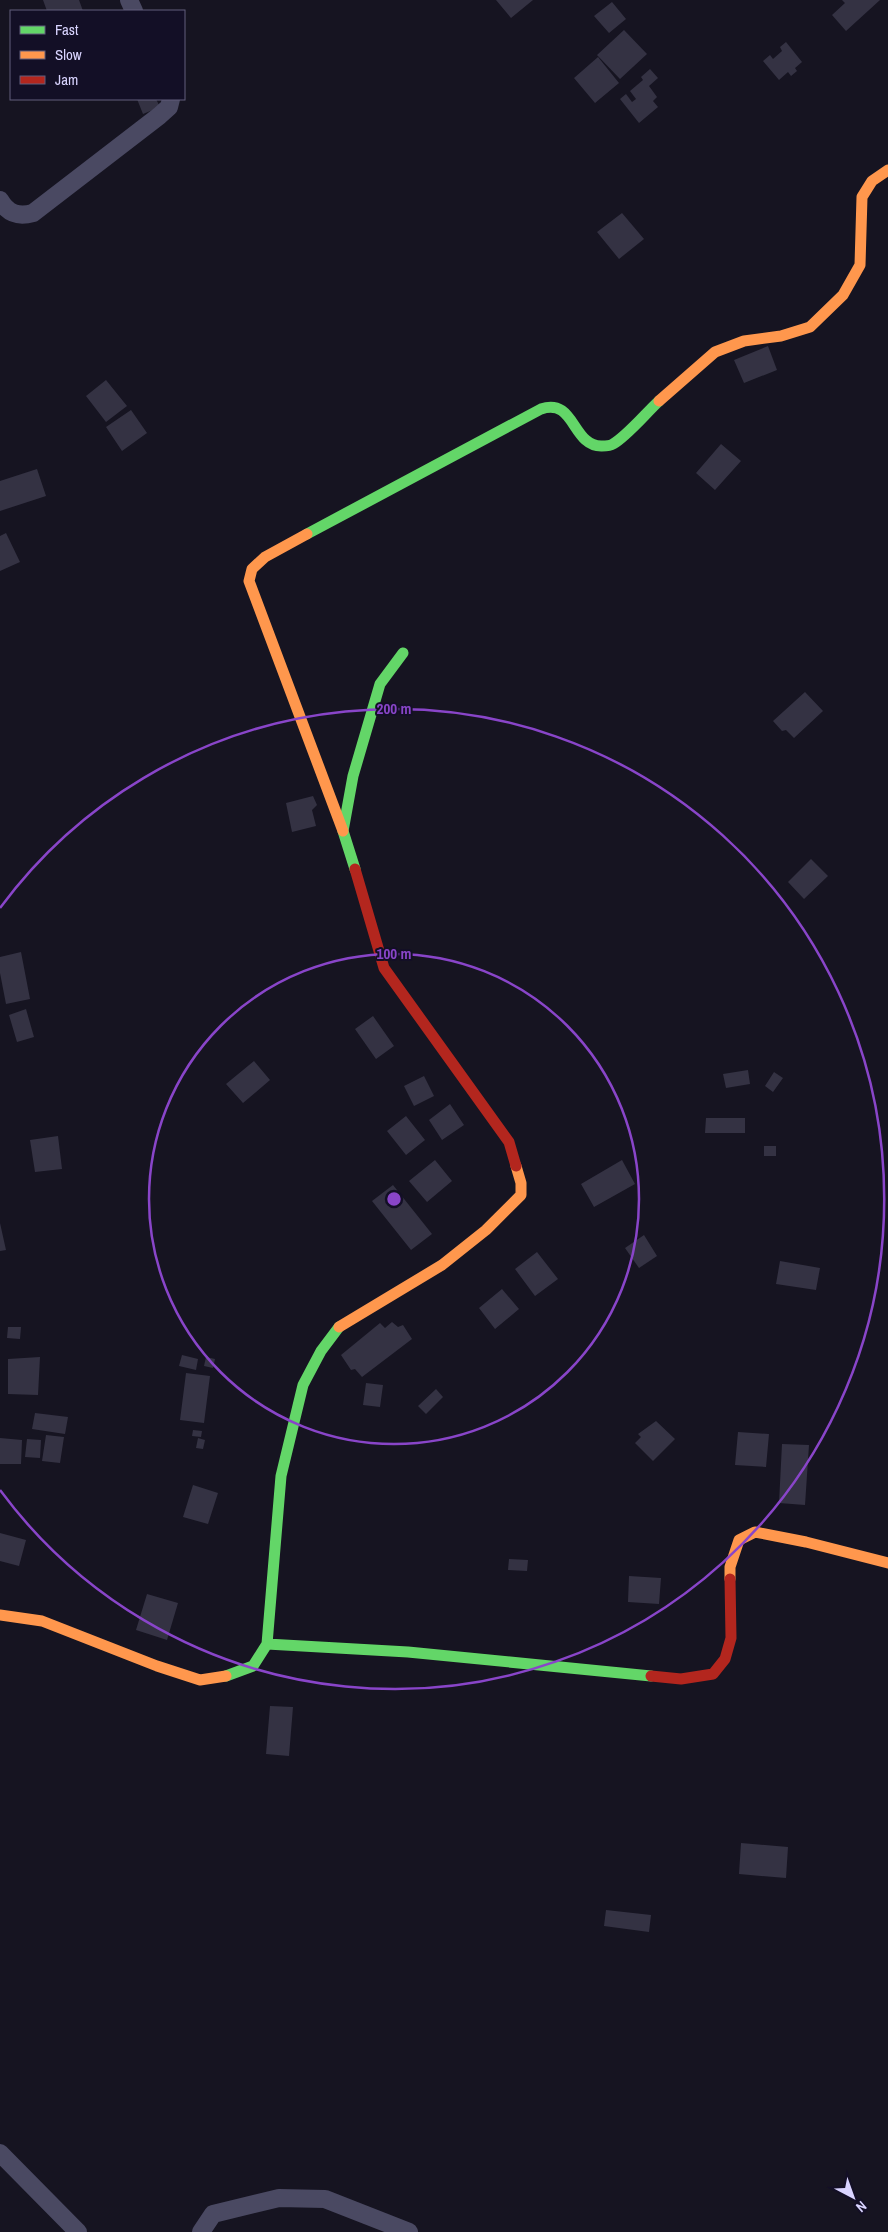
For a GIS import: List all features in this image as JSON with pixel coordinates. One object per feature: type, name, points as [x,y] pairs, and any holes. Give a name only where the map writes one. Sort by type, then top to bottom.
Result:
[{"type":"street","points":[[0,200],[14,214],[22,216],[33,213],[159,116],[169,107],[171,100]]},
{"type":"street","points":[[0,1615],[42,1621],[157,1666],[200,1680],[232,1675],[253,1666],[266,1644],[281,1476],[303,1385],[321,1350],[339,1327],[442,1265],[486,1230],[521,1195],[521,1183],[509,1142],[384,968],[366,901],[343,831],[249,580],[252,568],[266,557],[534,412],[550,406],[563,410],[588,443],[598,448],[612,445],[690,372],[715,352],[744,341],[781,336],[810,328],[843,295],[860,264],[862,250],[862,197],[872,181],[888,170]]},
{"type":"street","points":[[343,831],[353,776],[377,692],[380,684],[403,653]]},
{"type":"street","points":[[266,1644],[408,1652],[681,1679],[713,1674],[725,1659],[730,1638],[730,1567],[739,1540],[755,1532],[806,1542],[888,1563]]},
{"type":"street","points":[[0,2153],[78,2232]]},
{"type":"street","points":[[201,2232],[213,2214],[279,2198],[325,2199],[409,2232]]},
{"type":"building","points":[[43,0],[79,0],[83,10],[47,10]]},
{"type":"building","points":[[496,0],[533,0],[511,18]]},
{"type":"building","points":[[842,0],[880,0],[846,31],[832,15],[845,3]]},
{"type":"building","points":[[612,2],[626,19],[609,33],[594,16]]},
{"type":"building","points":[[624,30],[647,54],[620,79],[597,55]]},
{"type":"building","points":[[786,42],[802,62],[795,68],[797,71],[791,76],[788,72],[779,80],[763,61],[770,55],[773,59],[782,51],[780,47]]},
{"type":"building","points":[[598,57],[619,83],[595,103],[574,78]]},
{"type":"building","points":[[650,69],[658,78],[649,86],[657,97],[653,101],[658,107],[639,123],[620,99],[626,94],[632,102],[636,99],[630,91],[643,80],[641,77]]},
{"type":"building","points":[[137,100],[156,100],[160,107],[143,114]]},
{"type":"building","points":[[622,213],[644,239],[619,259],[597,232]]},
{"type":"building","points":[[768,346],[777,370],[744,383],[734,360]]},
{"type":"building","points":[[106,380],[127,406],[106,422],[86,396]]},
{"type":"building","points":[[131,410],[147,433],[122,451],[106,427]]},
{"type":"building","points":[[721,444],[741,461],[715,490],[696,473]]},
{"type":"building","points":[[37,469],[46,496],[0,511],[0,481]]},
{"type":"building","points":[[6,533],[20,562],[0,571],[0,536]]},
{"type":"building","points":[[805,692],[823,711],[794,738],[786,730],[782,731],[773,721]]},
{"type":"building","points":[[313,796],[317,805],[312,810],[316,826],[292,832],[286,803]]},
{"type":"building","points":[[811,859],[828,876],[804,899],[788,882]]},
{"type":"building","points":[[21,952],[30,999],[6,1004],[0,973],[0,957]]},
{"type":"building","points":[[26,1009],[34,1037],[17,1042],[9,1015]]},
{"type":"building","points":[[373,1016],[394,1046],[376,1059],[355,1029]]},
{"type":"building","points":[[254,1061],[270,1080],[243,1103],[226,1084]]},
{"type":"building","points":[[748,1070],[750,1084],[726,1088],[723,1074]]},
{"type":"building","points":[[774,1072],[783,1078],[773,1092],[765,1086]]},
{"type":"building","points":[[424,1076],[434,1096],[414,1106],[404,1086]]},
{"type":"building","points":[[450,1104],[464,1125],[442,1140],[429,1120]]},
{"type":"building","points":[[406,1116],[425,1140],[406,1155],[387,1131]]},
{"type":"building","points":[[706,1118],[745,1118],[745,1133],[705,1133]]},
{"type":"building","points":[[58,1136],[62,1169],[35,1172],[30,1140]]},
{"type":"building","points":[[764,1146],[776,1146],[776,1156],[764,1156]]},
{"type":"building","points":[[435,1160],[452,1181],[427,1202],[409,1181]]},
{"type":"building","points":[[622,1160],[635,1184],[594,1207],[581,1184]]},
{"type":"building","points":[[393,1185],[432,1234],[411,1250],[372,1201]]},
{"type":"building","points":[[0,1223],[6,1250],[0,1251]]},
{"type":"building","points":[[644,1235],[657,1256],[639,1268],[625,1248]]},
{"type":"building","points":[[537,1252],[558,1279],[535,1296],[515,1269]]},
{"type":"building","points":[[780,1261],[820,1268],[816,1290],[776,1284]]},
{"type":"building","points":[[502,1289],[519,1309],[495,1329],[479,1308]]},
{"type":"building","points":[[392,1322],[398,1327],[403,1325],[412,1339],[362,1377],[355,1369],[351,1370],[341,1355],[380,1323],[385,1328]]},
{"type":"building","points":[[8,1327],[21,1327],[20,1339],[7,1338]]},
{"type":"building","points":[[182,1355],[198,1359],[196,1370],[179,1366]]},
{"type":"building","points":[[40,1357],[38,1395],[8,1394],[8,1359]]},
{"type":"building","points":[[206,1357],[215,1359],[213,1368],[204,1366]]},
{"type":"building","points":[[186,1373],[210,1376],[204,1423],[180,1420]]},
{"type":"building","points":[[366,1383],[383,1385],[380,1407],[363,1405]]},
{"type":"building","points":[[436,1389],[443,1397],[426,1414],[418,1406]]},
{"type":"building","points":[[35,1413],[68,1417],[65,1434],[32,1429]]},
{"type":"building","points":[[656,1421],[675,1439],[653,1461],[635,1443],[641,1437],[638,1434]]},
{"type":"building","points":[[193,1430],[202,1431],[201,1437],[192,1436]]},
{"type":"building","points":[[738,1432],[769,1434],[766,1467],[735,1465]]},
{"type":"building","points":[[46,1435],[64,1437],[60,1463],[42,1461]]},
{"type":"building","points":[[0,1438],[22,1440],[21,1464],[0,1464]]},
{"type":"building","points":[[198,1438],[205,1440],[203,1449],[196,1448]]},
{"type":"building","points":[[27,1439],[41,1440],[40,1458],[25,1457]]},
{"type":"building","points":[[782,1444],[809,1445],[805,1505],[779,1503]]},
{"type":"building","points":[[193,1485],[218,1493],[208,1524],[183,1517]]},
{"type":"building","points":[[0,1533],[26,1540],[19,1566],[0,1561]]},
{"type":"building","points":[[509,1559],[528,1560],[527,1571],[508,1570]]},
{"type":"building","points":[[629,1576],[661,1578],[659,1604],[628,1602]]},
{"type":"building","points":[[147,1594],[178,1603],[167,1640],[136,1630]]},
{"type":"building","points":[[270,1706],[293,1707],[289,1756],[266,1754]]},
{"type":"building","points":[[741,1843],[788,1847],[786,1878],[739,1874]]},
{"type":"building","points":[[606,1910],[651,1915],[649,1932],[604,1926]]},
{"type":"traffic: fast","points":[[307,534],[541,409],[552,407],[561,410],[585,439],[592,444],[606,446],[613,444],[624,436],[659,401]]},
{"type":"traffic: fast","points":[[355,869],[343,831],[353,776],[380,684],[403,653]]},
{"type":"traffic: fast","points":[[226,1676],[253,1666],[267,1644],[281,1476],[303,1385],[321,1351],[339,1327]]},
{"type":"traffic: fast","points":[[267,1644],[408,1652],[651,1676]]},
{"type":"traffic: slow","points":[[659,401],[715,352],[744,341],[781,336],[810,327],[843,295],[860,265],[862,197],[872,181],[888,170]]},
{"type":"traffic: slow","points":[[307,534],[265,557],[252,569],[249,581],[343,831]]},
{"type":"traffic: slow","points":[[339,1327],[442,1265],[486,1230],[521,1195],[521,1183],[516,1166]]},
{"type":"traffic: slow","points":[[730,1579],[730,1567],[739,1540],[755,1532],[806,1542],[888,1563]]},
{"type":"traffic: slow","points":[[0,1615],[42,1621],[157,1666],[200,1680],[226,1676]]},
{"type":"traffic: jam","points":[[355,869],[384,968],[509,1142],[516,1166]]},
{"type":"traffic: jam","points":[[651,1676],[681,1679],[713,1674],[725,1659],[731,1638],[730,1579]]}]
